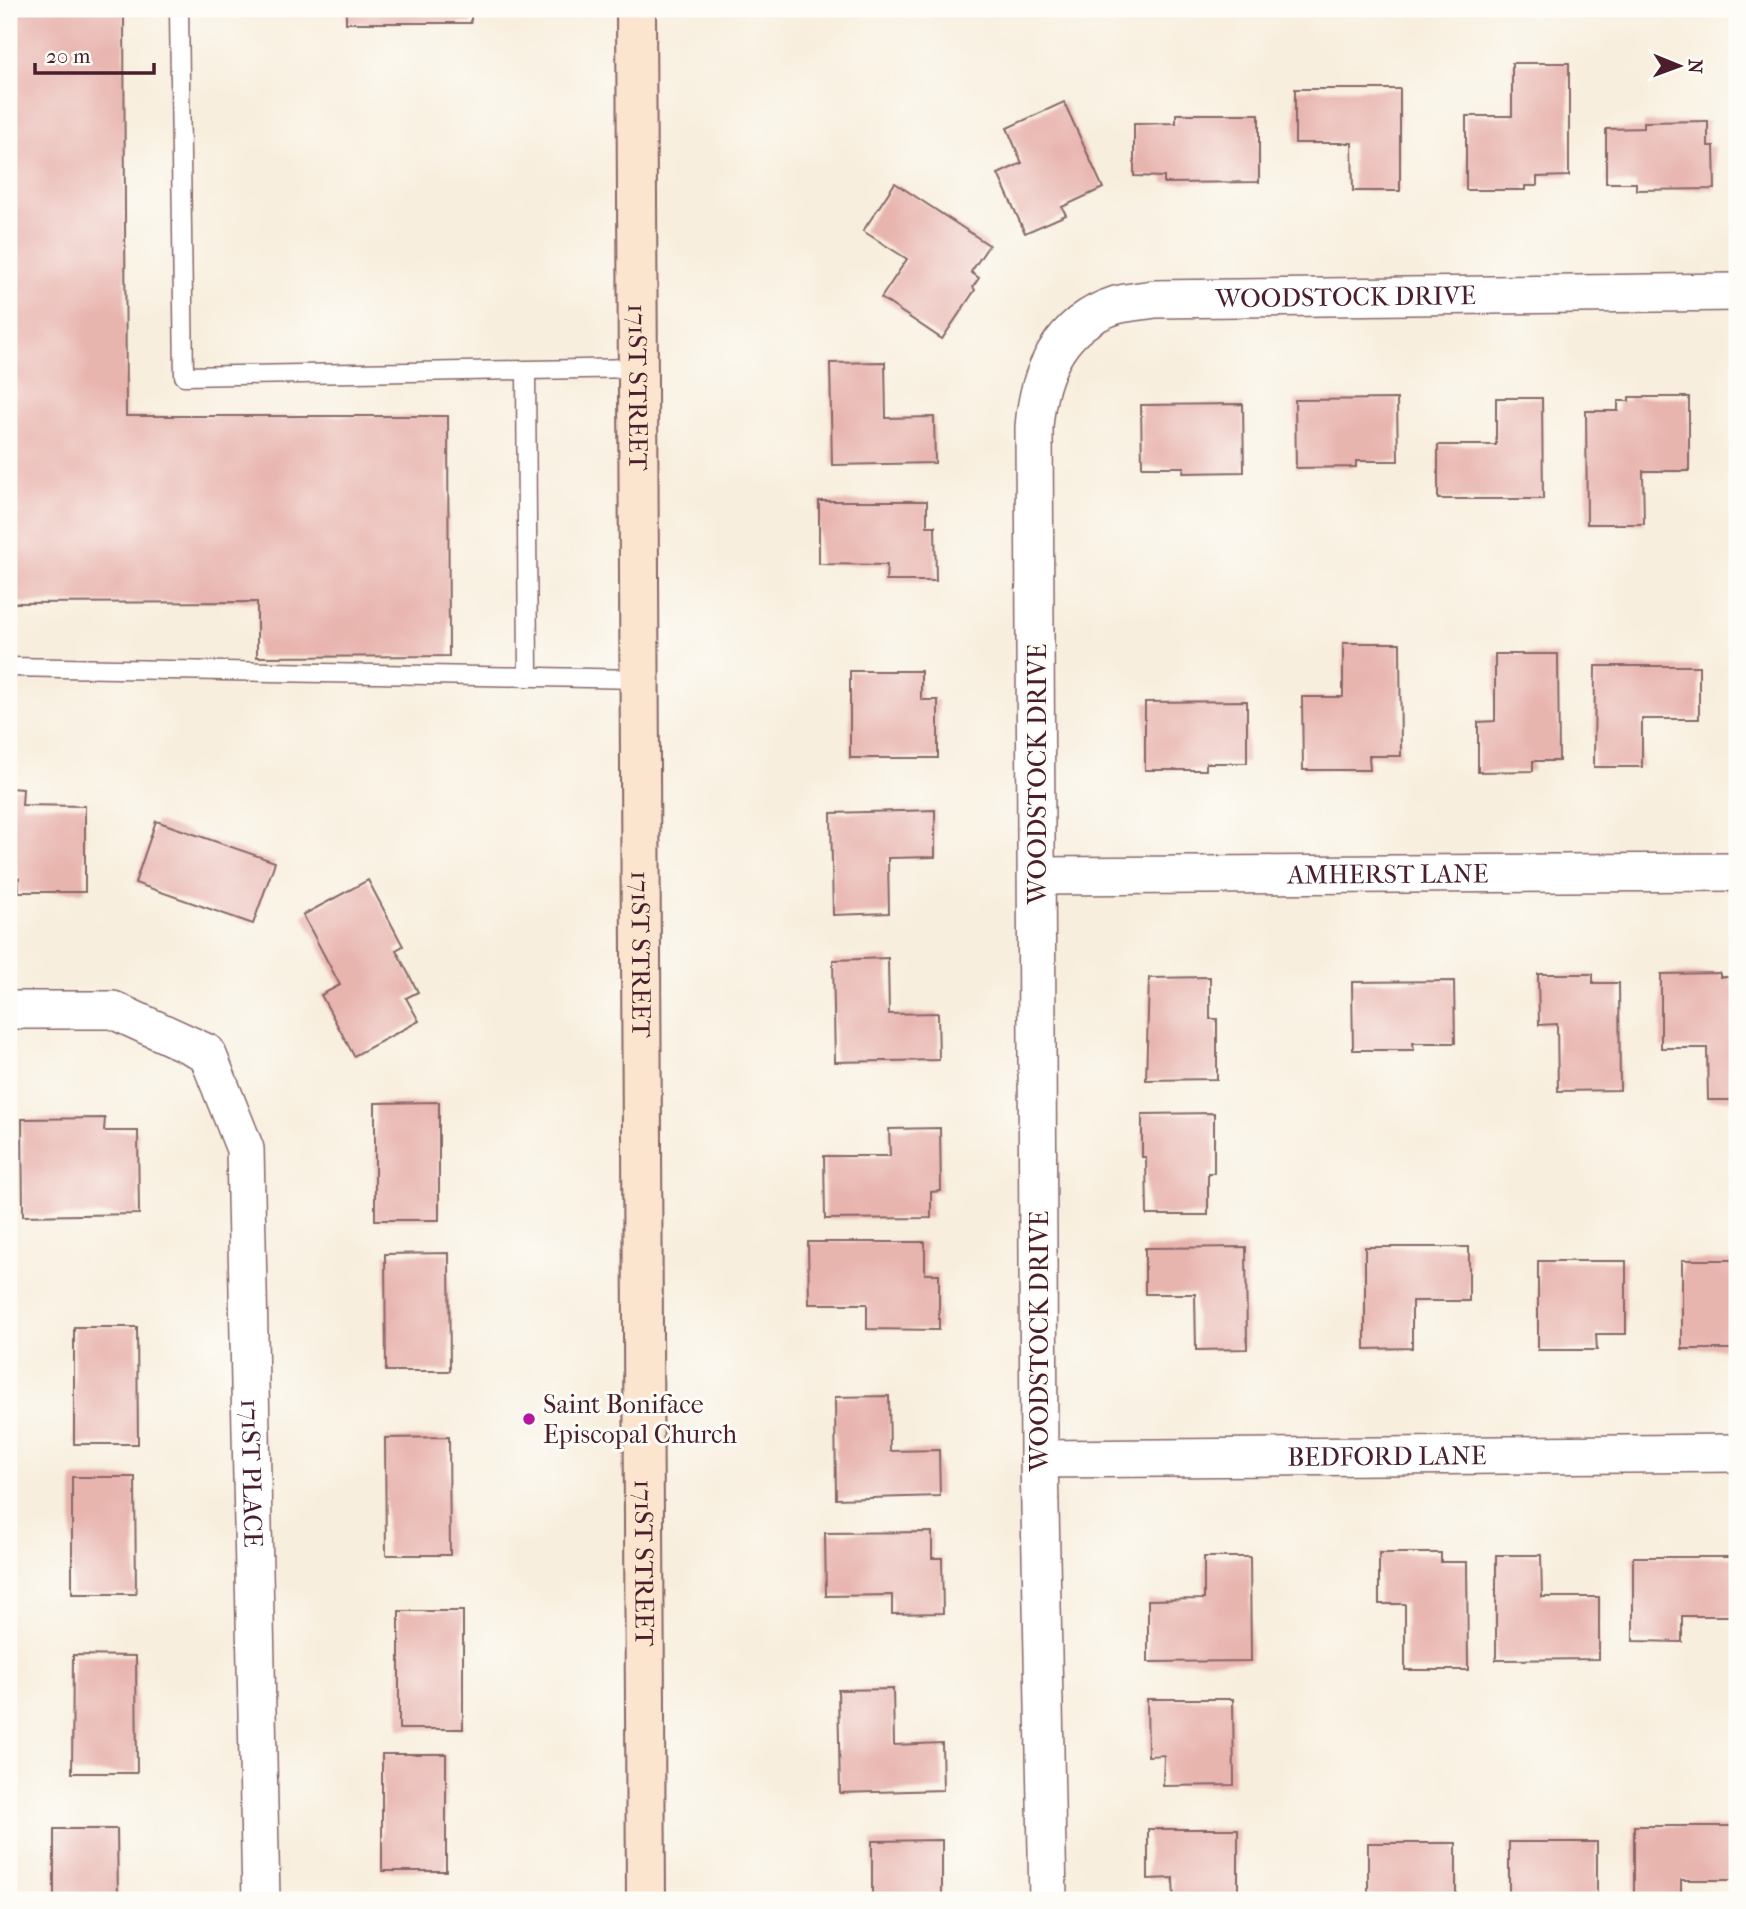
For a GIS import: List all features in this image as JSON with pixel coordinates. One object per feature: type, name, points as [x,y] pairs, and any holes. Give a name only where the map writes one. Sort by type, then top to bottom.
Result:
[{"type":"street","name":"171ST STREET","points":[[636,9],[646,1900]]},
{"type":"street","name":"WOODSTOCK DRIVE","points":[[1048,1900],[1039,1459],[1034,427],[1037,397],[1045,369],[1064,342],[1088,318],[1116,306],[1154,299],[1737,292]]},
{"type":"street","name":"AMHERST LANE","points":[[1038,876],[1737,872]]},
{"type":"street","name":"171ST PLACE","points":[[9,1010],[113,1010],[207,1053],[245,1149],[261,1900]]},
{"type":"street","name":"BEDFORD LANE","points":[[1039,1459],[1737,1453]]},
{"type":"lane","points":[[179,9],[184,376],[638,369]]},
{"type":"lane","points":[[526,370],[528,677]]},
{"type":"lane","points":[[9,667],[640,679]]},
{"type":"building","points":[[9,9],[124,9],[126,416],[448,416],[449,656],[257,657],[257,602],[9,603]]},
{"type":"building","points":[[346,9],[471,9],[471,23],[346,23]]},
{"type":"building","points":[[1512,63],[1569,63],[1569,176],[1537,177],[1537,186],[1525,186],[1525,190],[1466,190],[1466,116],[1512,116]]},
{"type":"building","points":[[1295,89],[1400,89],[1400,191],[1353,191],[1352,143],[1295,143]]},
{"type":"building","points":[[1064,102],[1103,188],[1062,207],[1066,215],[1025,233],[998,174],[1022,163],[1007,128]]},
{"type":"building","points":[[1176,114],[1259,114],[1259,182],[1164,183],[1164,177],[1134,176],[1134,124],[1176,123]]},
{"type":"building","points":[[1708,121],[1708,146],[1714,146],[1715,189],[1636,190],[1636,183],[1606,183],[1606,129],[1644,128],[1644,122]]},
{"type":"building","points":[[895,183],[989,245],[971,272],[979,278],[973,287],[975,290],[942,339],[881,298],[907,259],[863,231]]},
{"type":"building","points":[[885,362],[886,418],[934,417],[935,463],[832,465],[830,363]]},
{"type":"building","points":[[1629,397],[1689,397],[1689,471],[1643,471],[1644,524],[1587,524],[1586,411],[1618,411],[1618,401],[1629,401]]},
{"type":"building","points":[[1496,398],[1542,398],[1543,499],[1438,499],[1438,445],[1496,445]]},
{"type":"building","points":[[1397,399],[1398,461],[1356,461],[1356,467],[1296,468],[1295,400]]},
{"type":"building","points":[[1243,404],[1244,472],[1183,473],[1184,467],[1142,467],[1141,405]]},
{"type":"building","points":[[819,501],[927,501],[927,526],[935,526],[936,581],[886,581],[887,565],[819,564]]},
{"type":"building","points":[[1343,643],[1400,643],[1401,756],[1369,756],[1370,770],[1303,770],[1302,697],[1343,697]]},
{"type":"building","points":[[1495,654],[1558,654],[1559,761],[1533,761],[1533,771],[1478,772],[1478,722],[1495,721]]},
{"type":"building","points":[[1595,666],[1699,666],[1699,719],[1642,719],[1642,767],[1594,767]]},
{"type":"building","points":[[850,671],[921,671],[921,700],[938,700],[938,758],[850,758]]},
{"type":"building","points":[[1247,701],[1247,763],[1206,763],[1206,770],[1145,770],[1145,702]]},
{"type":"building","points":[[9,788],[23,789],[22,805],[85,806],[85,892],[19,892],[19,878],[9,878]]},
{"type":"building","points":[[935,810],[935,857],[888,858],[889,913],[833,915],[831,813]]},
{"type":"building","points":[[156,821],[275,862],[253,924],[135,883]]},
{"type":"building","points":[[368,880],[403,946],[396,950],[418,992],[406,998],[419,1021],[354,1056],[321,995],[340,985],[303,915]]},
{"type":"building","points":[[888,958],[889,1014],[938,1013],[939,1060],[835,1062],[833,960]]},
{"type":"building","points":[[1720,973],[1720,977],[1732,977],[1732,987],[1737,987],[1737,1100],[1708,1100],[1707,1048],[1661,1048],[1661,974]]},
{"type":"building","points":[[1538,974],[1593,974],[1593,983],[1619,983],[1620,1090],[1558,1091],[1557,1024],[1539,1025]]},
{"type":"building","points":[[1210,977],[1210,1019],[1217,1019],[1217,1079],[1146,1080],[1149,978]]},
{"type":"building","points":[[1454,981],[1455,1043],[1413,1043],[1414,1050],[1353,1050],[1352,982]]},
{"type":"building","points":[[439,1102],[439,1220],[375,1220],[375,1103]]},
{"type":"building","points":[[1214,1113],[1214,1173],[1208,1173],[1208,1215],[1147,1215],[1146,1157],[1142,1157],[1142,1114]]},
{"type":"building","points":[[105,1118],[104,1131],[138,1131],[139,1214],[23,1216],[22,1119]]},
{"type":"building","points":[[940,1128],[941,1191],[931,1192],[931,1218],[825,1219],[824,1156],[890,1156],[889,1129]]},
{"type":"building","points":[[808,1242],[925,1242],[925,1274],[939,1274],[939,1330],[867,1329],[867,1304],[809,1304]]},
{"type":"building","points":[[1246,1247],[1247,1349],[1196,1350],[1195,1294],[1145,1294],[1145,1248]]},
{"type":"building","points":[[1365,1247],[1469,1247],[1469,1301],[1412,1301],[1412,1348],[1365,1349]]},
{"type":"building","points":[[449,1253],[450,1371],[386,1371],[385,1254]]},
{"type":"building","points":[[1682,1260],[1737,1260],[1737,1349],[1682,1349]]},
{"type":"building","points":[[1538,1261],[1626,1261],[1626,1334],[1596,1334],[1597,1350],[1538,1350]]},
{"type":"building","points":[[74,1327],[137,1327],[138,1444],[74,1444]]},
{"type":"building","points":[[889,1396],[890,1451],[939,1450],[940,1496],[836,1499],[835,1397]]},
{"type":"building","points":[[449,1437],[450,1555],[386,1555],[385,1438]]},
{"type":"building","points":[[72,1477],[135,1477],[136,1594],[72,1594]]},
{"type":"building","points":[[932,1532],[932,1558],[942,1558],[943,1613],[892,1614],[892,1595],[826,1596],[825,1533]]},
{"type":"building","points":[[1379,1553],[1441,1553],[1441,1562],[1467,1562],[1468,1670],[1405,1670],[1405,1604],[1379,1604]]},
{"type":"building","points":[[1496,1555],[1541,1555],[1542,1597],[1599,1597],[1599,1659],[1496,1660]]},
{"type":"building","points":[[1204,1557],[1250,1557],[1251,1661],[1148,1662],[1148,1600],[1204,1599]]},
{"type":"building","points":[[1633,1557],[1736,1557],[1736,1616],[1682,1616],[1682,1642],[1633,1641]]},
{"type":"building","points":[[399,1611],[463,1611],[463,1729],[399,1729]]},
{"type":"building","points":[[73,1655],[136,1656],[137,1773],[72,1773]]},
{"type":"building","points":[[893,1689],[894,1745],[942,1743],[943,1790],[840,1793],[838,1690]]},
{"type":"building","points":[[1147,1699],[1233,1699],[1234,1785],[1163,1786],[1164,1755],[1148,1756]]},
{"type":"building","points":[[382,1754],[446,1754],[446,1871],[382,1871]]},
{"type":"building","points":[[1634,1826],[1737,1826],[1737,1880],[1681,1880],[1681,1900],[1634,1900]]},
{"type":"building","points":[[54,1829],[117,1829],[118,1900],[54,1900]]},
{"type":"building","points":[[1148,1829],[1238,1829],[1238,1900],[1174,1900],[1173,1878],[1148,1879]]},
{"type":"building","points":[[942,1840],[942,1897],[935,1897],[935,1900],[872,1900],[872,1841]]},
{"type":"building","points":[[1509,1842],[1597,1842],[1597,1900],[1509,1900]]},
{"type":"building","points":[[1368,1843],[1456,1843],[1456,1900],[1368,1900]]},
{"type":"place","name":"Saint Boniface Episcopal Church","points":[[529,1419]]}]
